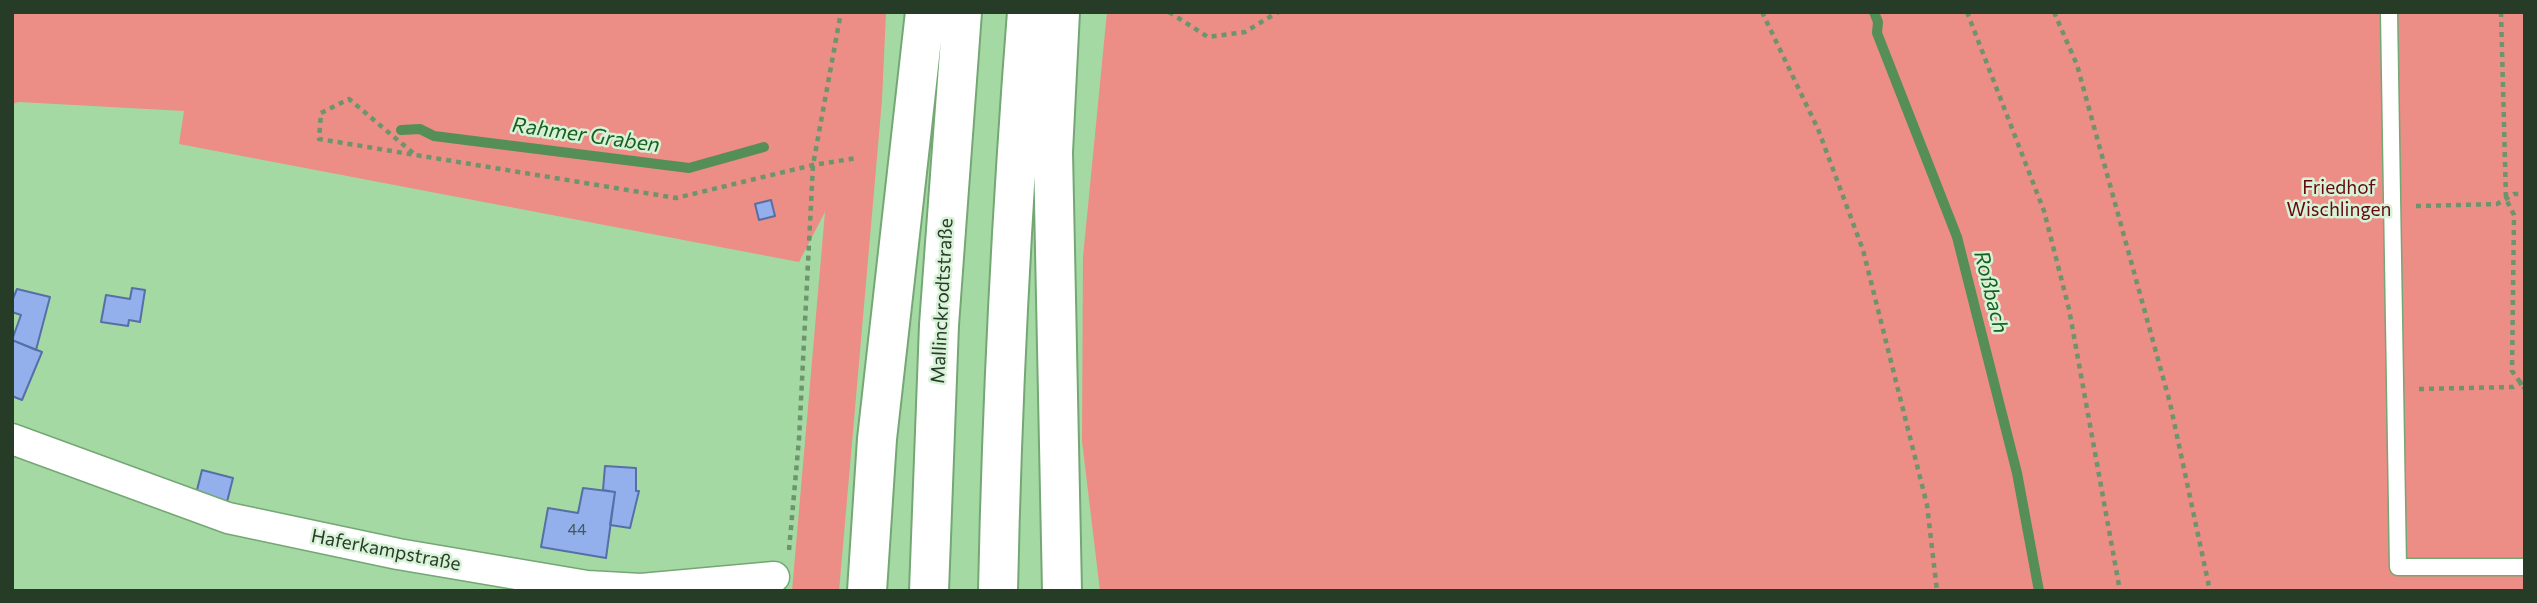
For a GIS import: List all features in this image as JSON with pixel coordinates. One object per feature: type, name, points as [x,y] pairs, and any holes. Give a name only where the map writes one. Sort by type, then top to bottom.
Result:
[{"type":"highway","points":[[867,591],[877,439],[925,12]]},
{"type":"highway","name":"Mallinckrodtstraße","points":[[929,591],[939,325],[962,12]]},
{"type":"highway","points":[[998,591],[1001,414],[1027,12]]},
{"type":"highway","points":[[1060,12],[1053,152],[1062,591]]},
{"type":"street","name":"Haferkampstraße","points":[[12,439],[228,518],[398,554],[587,586],[640,589],[774,577]]},
{"type":"lane","points":[[2389,12],[2398,567],[2525,567]]},
{"type":"path","points":[[774,577],[789,560],[800,426],[813,164],[841,12]]},
{"type":"path","points":[[1169,12],[1208,37],[1245,32],[1278,12]]},
{"type":"path","points":[[1762,12],[1818,129],[1863,250],[1927,505],[1937,591]]},
{"type":"path","points":[[1967,12],[2044,211],[2057,260],[2069,309],[2120,591]]},
{"type":"path","points":[[2054,12],[2077,65],[2171,403],[2210,591]]},
{"type":"path","points":[[2501,12],[2506,199],[2514,215],[2512,371],[2523,382],[2525,389]]},
{"type":"path","points":[[413,153],[349,99],[321,113],[319,139],[676,198],[813,164],[857,158]]},
{"type":"path","points":[[2392,206],[2497,204],[2514,194],[2525,194]]},
{"type":"path","points":[[2395,389],[2513,387],[2523,382]]},
{"type":"green space","points":[[12,12],[886,12],[882,100],[839,591],[792,591],[825,212],[799,262],[179,144],[184,111],[19,102],[12,104]]},
{"type":"green space","name":"Friedhof Wischlingen","points":[[1107,12],[2525,12],[2525,591],[1100,591],[1082,441],[1083,257]]},
{"type":"building","points":[[771,200],[775,216],[759,220],[755,204]]},
{"type":"building","points":[[132,288],[145,290],[140,322],[129,320],[128,326],[101,322],[106,295],[130,299]]},
{"type":"building","points":[[17,289],[50,297],[36,350],[12,340],[21,315],[12,312],[12,301]]},
{"type":"building","points":[[12,340],[42,352],[22,400],[12,396]]},
{"type":"building","points":[[605,466],[636,468],[636,491],[639,491],[630,528],[610,525],[615,492],[603,490]]},
{"type":"building","points":[[202,470],[233,478],[227,502],[196,494]]},
{"type":"building","points":[[583,488],[615,492],[606,558],[541,547],[548,508],[578,513]]},
{"type":"waterway","name":"Roßbach","points":[[1874,12],[1878,22],[1877,33],[1957,237],[2017,473],[2039,591]]},
{"type":"waterway","name":"Rahmer Graben","points":[[401,130],[420,129],[434,136],[689,168],[764,147]]}]
